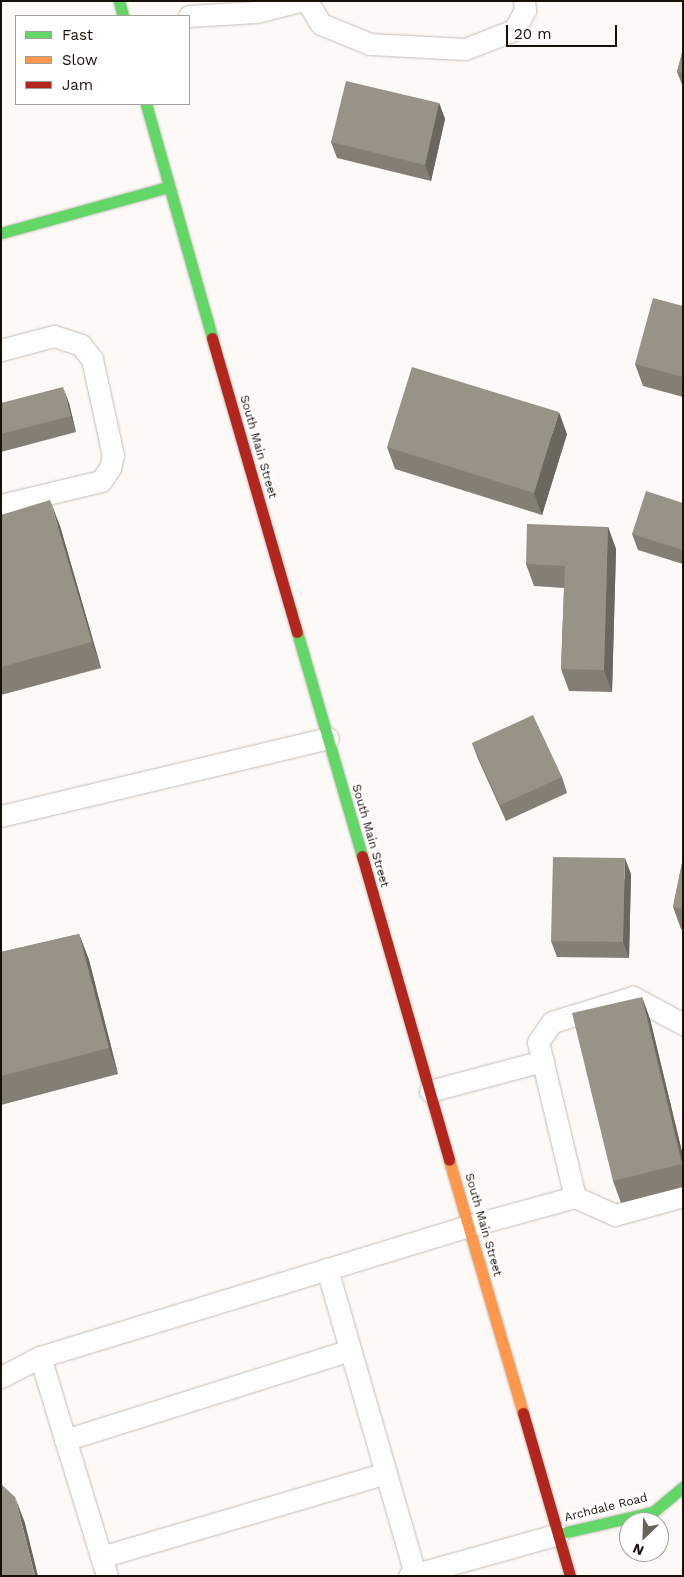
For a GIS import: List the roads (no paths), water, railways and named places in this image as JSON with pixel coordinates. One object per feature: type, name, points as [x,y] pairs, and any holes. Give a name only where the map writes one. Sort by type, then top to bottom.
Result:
[{"type":"main road","points":[[119,1],[123,15]]},
{"type":"main road","name":"South Main Street","points":[[146,105],[168,187],[570,1576]]},
{"type":"main road","points":[[1,233],[168,187]]},
{"type":"main road","name":"Archdale Road","points":[[558,1534],[653,1512],[683,1487]]},
{"type":"lane","points":[[190,16],[256,12],[300,1]]},
{"type":"lane","points":[[307,1],[321,24],[370,44],[465,49],[514,30],[524,10],[524,1]]},
{"type":"lane","points":[[1,350],[54,336],[81,345],[92,359],[113,455],[110,468],[101,481],[1,505]]},
{"type":"lane","points":[[1,816],[328,738]]},
{"type":"lane","points":[[575,1197],[538,1042],[552,1022],[633,997],[683,1024]]},
{"type":"lane","points":[[430,1091],[543,1061]]},
{"type":"lane","points":[[1,1377],[40,1357],[469,1226],[575,1197],[615,1215],[683,1196]]},
{"type":"lane","points":[[327,1269],[386,1473],[412,1575],[558,1534]]},
{"type":"lane","points":[[65,1440],[350,1350]]},
{"type":"lane","points":[[40,1357],[104,1566],[386,1473]]}]
